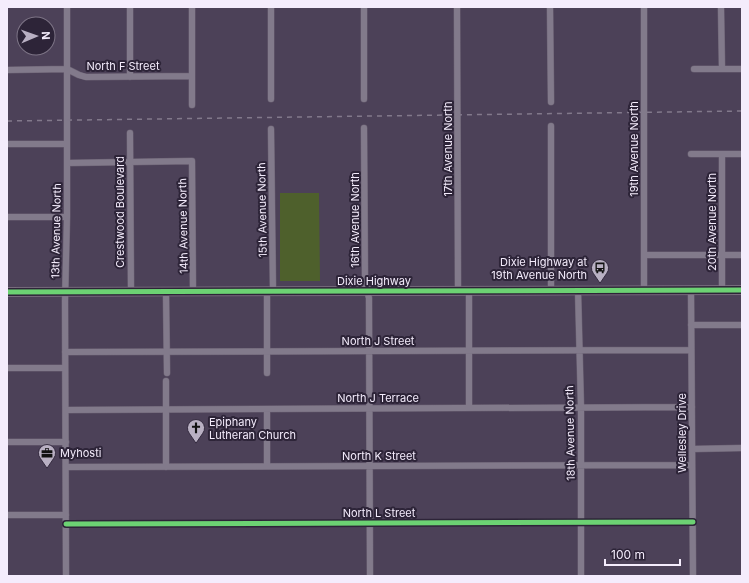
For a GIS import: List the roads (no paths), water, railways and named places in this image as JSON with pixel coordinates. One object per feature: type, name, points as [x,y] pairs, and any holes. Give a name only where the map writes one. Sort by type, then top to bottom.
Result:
[{"type":"main road","name":"Dixie Highway","points":[[7,292],[742,290]]},
{"type":"street","name":"13th Avenue North","points":[[66,576],[65,292],[67,217],[67,7]]},
{"type":"street","points":[[130,7],[130,77]]},
{"type":"street","points":[[192,7],[192,105]]},
{"type":"street","points":[[271,7],[271,99]]},
{"type":"street","points":[[364,7],[364,98]]},
{"type":"street","name":"17th Avenue North","points":[[457,7],[458,291]]},
{"type":"street","points":[[550,7],[551,102]]},
{"type":"street","name":"19th Avenue North","points":[[644,7],[644,290]]},
{"type":"street","points":[[721,8],[722,69]]},
{"type":"street","name":"North F Street","points":[[7,70],[67,69],[86,77],[192,76]]},
{"type":"street","points":[[694,69],[742,69]]},
{"type":"street","points":[[551,126],[551,290]]},
{"type":"street","name":"16th Avenue North","points":[[364,128],[364,253],[365,282],[369,298],[370,351],[370,576]]},
{"type":"street","name":"15th Avenue North","points":[[267,373],[270,291],[271,129]]},
{"type":"street","name":"Crestwood Boulevard","points":[[130,132],[131,292]]},
{"type":"street","points":[[7,144],[67,144]]},
{"type":"street","points":[[691,154],[742,154]]},
{"type":"street","name":"20th Avenue North","points":[[722,154],[722,290]]},
{"type":"street","name":"14th Avenue North","points":[[130,162],[192,161],[194,292]]},
{"type":"street","points":[[67,163],[130,162]]},
{"type":"street","points":[[7,217],[67,217]]},
{"type":"street","points":[[644,255],[742,255]]},
{"type":"street","name":"18th Avenue North","points":[[578,290],[581,408],[581,576]]},
{"type":"street","name":"Wellesley Drive","points":[[691,290],[693,576]]},
{"type":"street","points":[[469,291],[469,408]]},
{"type":"street","points":[[166,292],[166,373]]},
{"type":"street","points":[[691,325],[742,325]]},
{"type":"street","name":"North J Street","points":[[65,352],[691,350]]},
{"type":"street","points":[[7,368],[65,368]]},
{"type":"street","points":[[166,381],[166,466]]},
{"type":"street","name":"North J Terrace","points":[[66,410],[692,407]]},
{"type":"street","points":[[267,409],[267,466]]},
{"type":"street","points":[[7,442],[66,442]]},
{"type":"street","points":[[692,449],[742,448]]},
{"type":"street","name":"North K Street","points":[[66,467],[692,465]]},
{"type":"street","points":[[7,515],[66,515]]},
{"type":"street","name":"North L Street","points":[[66,524],[693,522]]},
{"type":"railway","points":[[7,121],[742,111]]},
{"type":"place","name":"Dixie Highway at 19th Avenue North","points":[[600,283]]},
{"type":"place","name":"Epiphany Lutheran Church","points":[[196,443]]},
{"type":"place","name":"Myhosti","points":[[47,468]]}]
